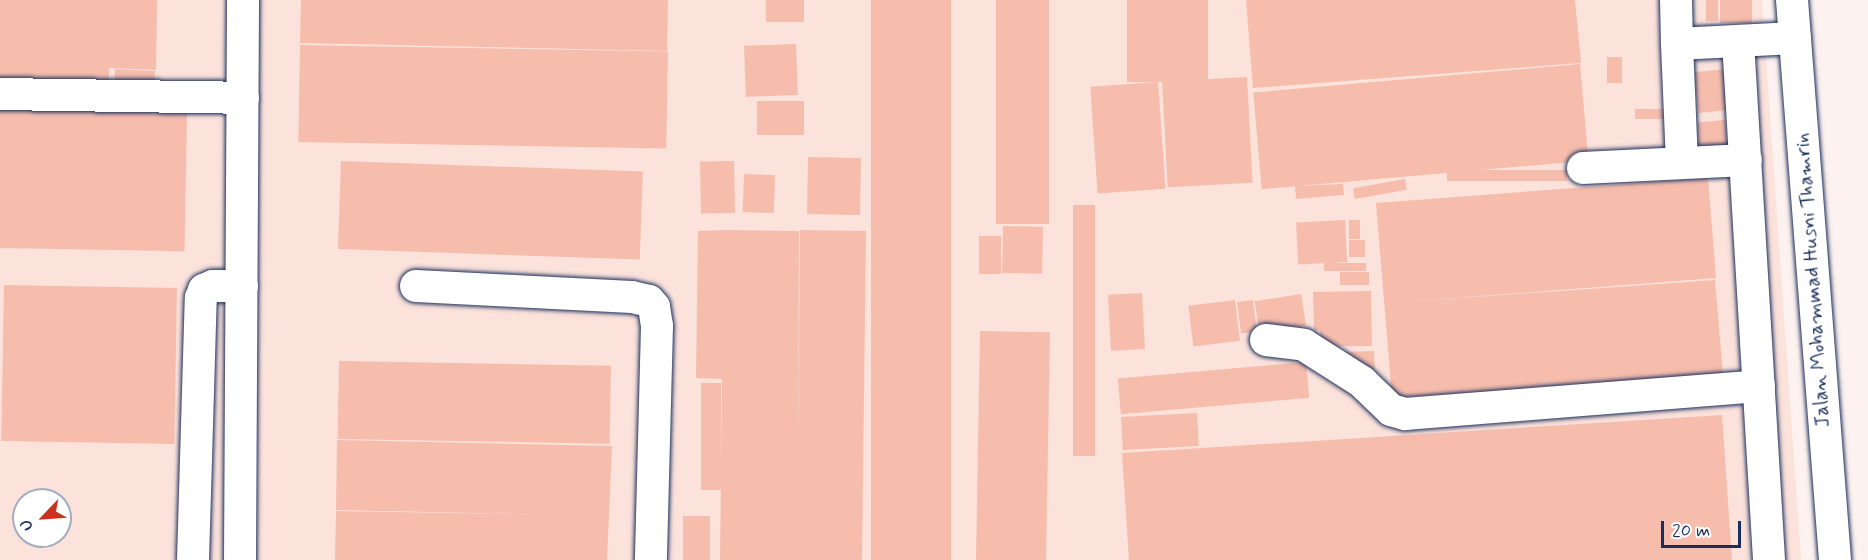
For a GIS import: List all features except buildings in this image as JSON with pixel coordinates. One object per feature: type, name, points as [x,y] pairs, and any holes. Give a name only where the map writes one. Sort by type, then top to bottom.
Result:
[{"type":"street","points":[[240,560],[243,0]]},
{"type":"street","points":[[1676,0],[1682,163]]},
{"type":"street","name":"Jalan Mohammad Husni Thamrin","points":[[1792,0],[1835,560]]},
{"type":"street","points":[[1677,44],[1795,38]]},
{"type":"street","points":[[1738,41],[1769,560]]},
{"type":"street","points":[[0,94],[243,98]]},
{"type":"street","points":[[1583,168],[1746,160]]},
{"type":"street","points":[[193,560],[201,298],[204,290],[213,286],[242,286]]},
{"type":"street","points":[[416,286],[632,297],[649,301],[654,307],[657,326],[651,560]]},
{"type":"street","points":[[1266,340],[1304,345],[1362,382],[1390,410],[1405,414],[1759,386]]},
{"type":"shaded area","points":[[0,0],[1762,0],[1801,560],[0,560]]}]
